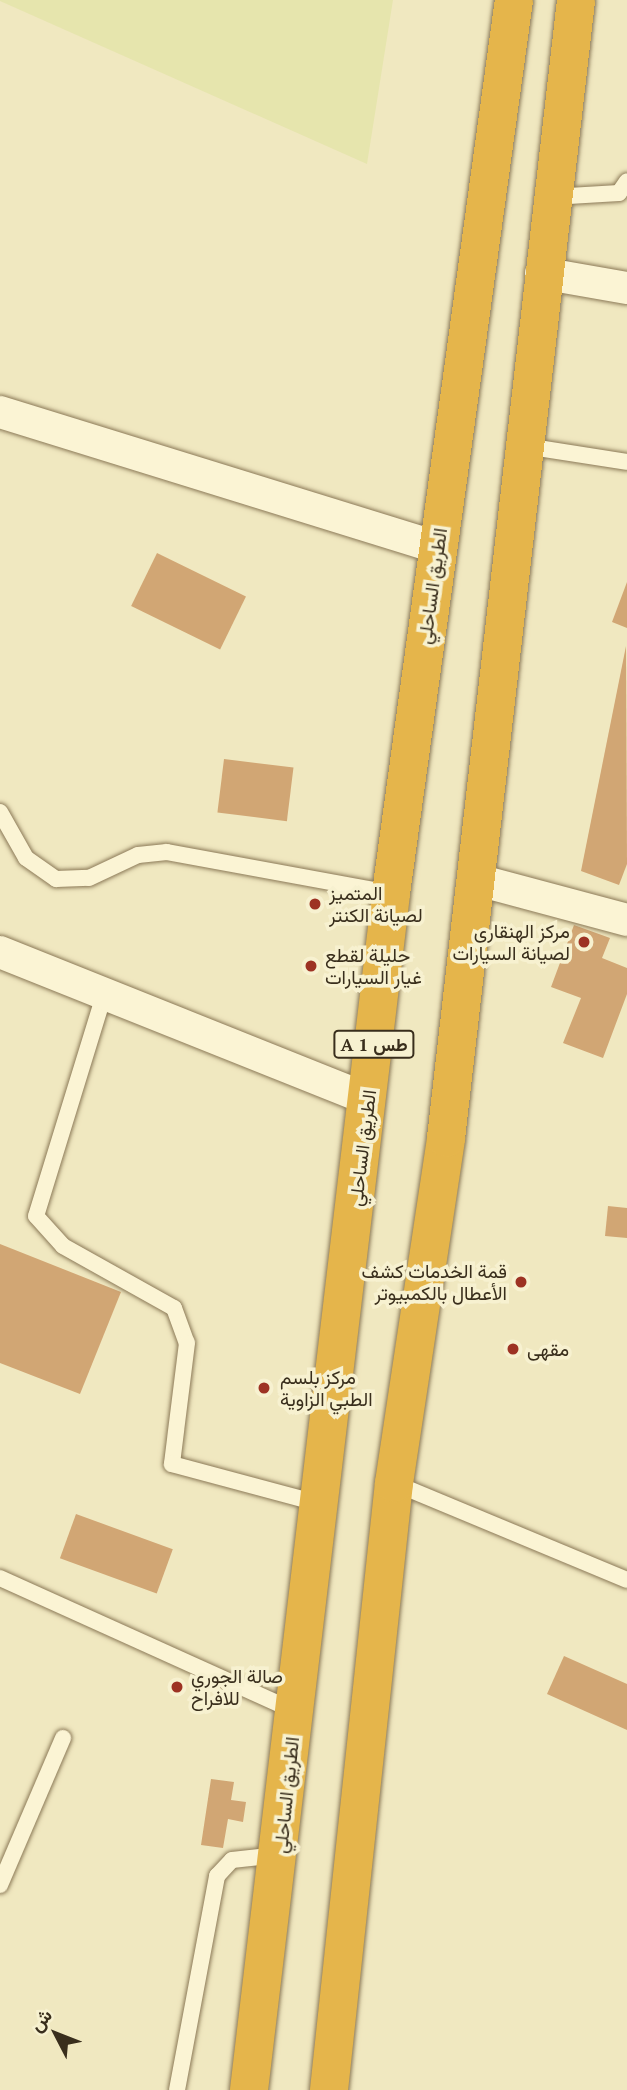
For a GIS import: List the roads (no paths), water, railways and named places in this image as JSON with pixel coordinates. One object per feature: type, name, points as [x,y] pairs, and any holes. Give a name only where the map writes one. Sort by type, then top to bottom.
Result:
[{"type":"highway","name":"الطريق الساحلي","points":[[249,2090],[280,1855],[318,1503],[391,893],[513,0]]},
{"type":"highway","points":[[329,2090],[394,1483],[446,1138],[541,273],[576,0]]},
{"type":"street","points":[[541,273],[627,288]]},
{"type":"street","points":[[0,412],[437,547]]},
{"type":"street","points":[[474,879],[627,920]]},
{"type":"street","points":[[0,952],[368,1099]]},
{"type":"lane","points":[[551,197],[619,193],[627,181]]},
{"type":"lane","points":[[522,446],[627,462]]},
{"type":"lane","points":[[0,812],[26,858],[57,879],[89,878],[138,855],[167,852],[391,893]]},
{"type":"lane","points":[[104,995],[36,1216],[63,1246],[174,1308],[187,1343],[172,1464],[318,1503]]},
{"type":"lane","points":[[394,1483],[627,1580]]},
{"type":"lane","points":[[0,1578],[295,1711]]},
{"type":"lane","points":[[0,1885],[63,1738]]},
{"type":"lane","points":[[177,2090],[217,1876],[232,1860],[280,1855]]},
{"type":"place","name":"المتميز لصيانة الكنتر","points":[[315,904]]},
{"type":"place","name":"مركز الهنقاري لصيانة السيارات","points":[[584,942]]},
{"type":"place","name":"حليلة لقطع غيار السيارات","points":[[311,966]]},
{"type":"place","name":"قمة الخدمات كشف الأعطال بالكمبيوتر","points":[[521,1282]]},
{"type":"place","name":"مقهى","points":[[513,1349]]},
{"type":"place","name":"مركز بلسم الطبي الزاوية","points":[[264,1388]]},
{"type":"place","name":"صالة الجوري للافراح","points":[[177,1687]]}]
